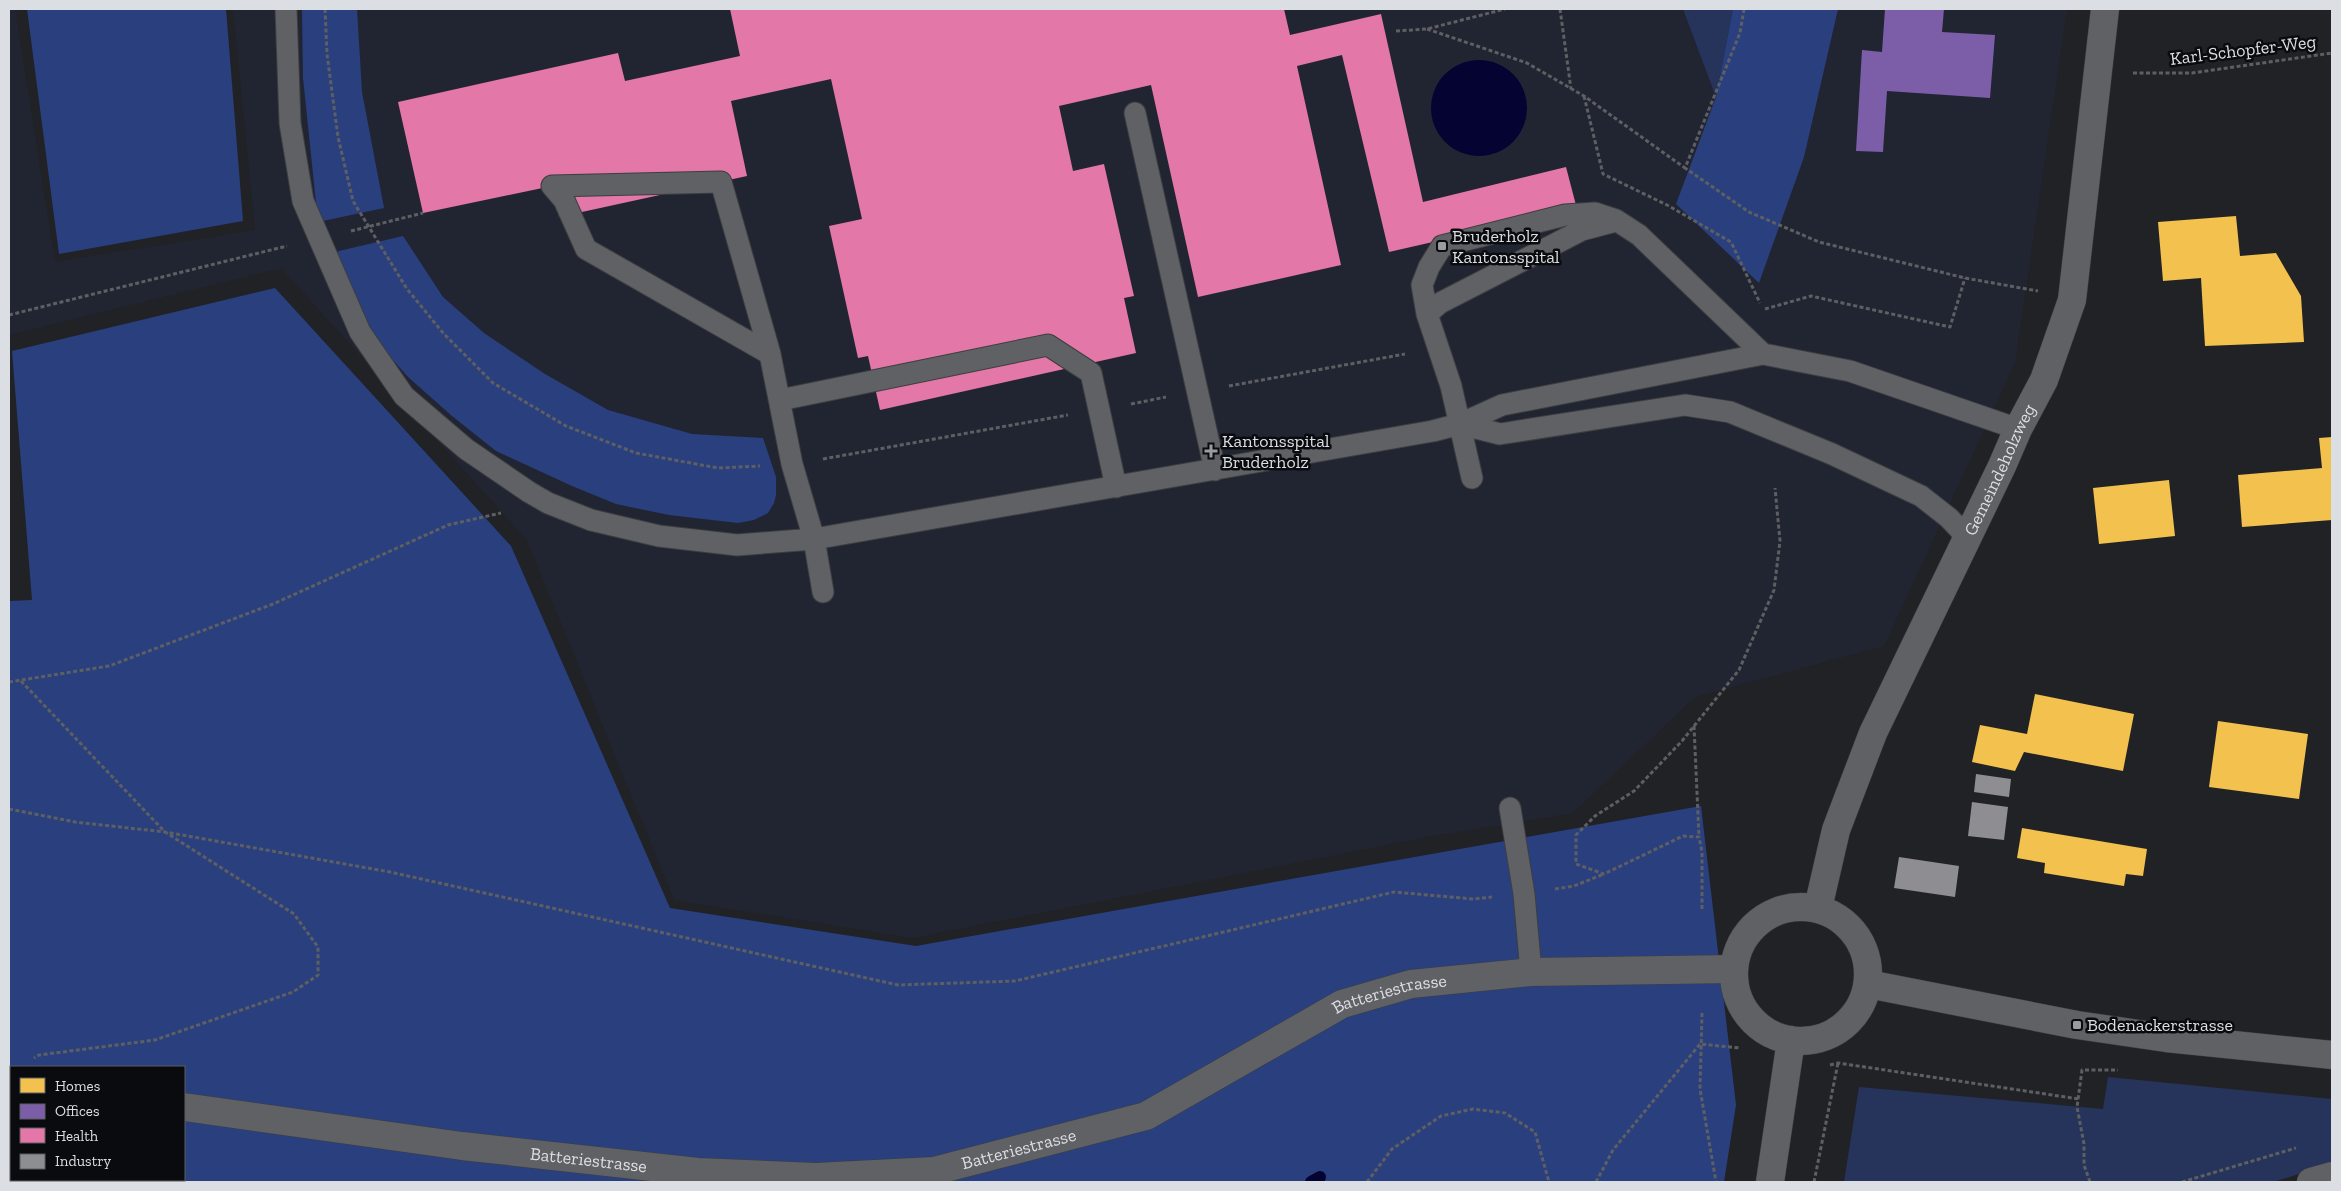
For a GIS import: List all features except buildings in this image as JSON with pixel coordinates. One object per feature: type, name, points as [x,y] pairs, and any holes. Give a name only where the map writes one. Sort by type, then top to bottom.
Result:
[{"type":"street","name":"Gemeindeholzweg","points":[[1818,908],[1836,830],[1873,733],[1966,536],[2044,380],[2072,300],[2105,9]]},
{"type":"street","points":[[1795,907],[1818,908],[1836,916],[1852,929],[1862,946],[1868,964],[1868,984],[1862,1004],[1849,1021],[1832,1033],[1812,1040],[1791,1040],[1772,1034],[1755,1023],[1743,1007],[1736,989],[1734,969],[1740,946],[1753,927],[1772,913],[1795,907]]},
{"type":"street","name":"Batteriestrasse","points":[[185,1107],[462,1146],[698,1172],[816,1177],[934,1171],[1146,1116],[1342,1004],[1412,984],[1531,972],[1734,969]]},
{"type":"street","points":[[1868,984],[2077,1025],[2166,1038],[2332,1055]]},
{"type":"street","points":[[1770,1182],[1791,1040]]},
{"type":"street","points":[[2312,1182],[2332,1176]]},
{"type":"lane","points":[[286,9],[290,123],[303,201],[360,332],[404,396],[466,449],[548,503],[591,520],[659,536],[737,545],[814,539],[1215,470],[1460,424],[1502,405],[1763,354],[1850,371],[2018,429]]},
{"type":"lane","points":[[1135,113],[1215,470]]},
{"type":"lane","points":[[770,354],[586,248],[564,200],[552,186],[721,182],[770,354],[792,464],[814,539],[823,592]]},
{"type":"lane","points":[[1472,478],[1451,386],[1427,314],[1422,285],[1428,267],[1442,246],[1565,215],[1595,213],[1616,220],[1639,235],[1763,354]]},
{"type":"lane","points":[[1427,314],[1440,303],[1582,230],[1616,220]]},
{"type":"lane","points":[[780,400],[1048,345],[1091,373],[1116,487]]},
{"type":"lane","points":[[1460,424],[1500,434],[1685,406],[1730,412],[1832,454],[1921,496],[1949,518],[1966,536]]},
{"type":"lane","points":[[1510,808],[1524,894],[1531,972]]},
{"type":"path","points":[[1396,30],[1427,28],[1505,9]]},
{"type":"path","points":[[1560,9],[1571,89]]},
{"type":"path","points":[[1685,168],[1740,32],[1744,9]]},
{"type":"path","points":[[1427,28],[1527,63],[1584,96],[1749,212],[1819,242],[1965,278],[2016,286]]},
{"type":"path","name":"Karl-Schopfer-Weg","points":[[2098,73],[2192,73],[2332,53]]},
{"type":"path","points":[[1584,96],[1603,174],[1667,206],[1731,242],[1763,309],[1811,296],[1950,327],[1965,278]]},
{"type":"path","points":[[9,315],[423,212]]},
{"type":"path","points":[[1604,874],[1576,864],[1576,835],[1595,816],[1634,791],[1694,726],[1739,670],[1774,590],[1780,541],[1775,488]]},
{"type":"path","points":[[9,682],[109,666],[273,604],[448,525],[548,503]]},
{"type":"path","points":[[21,681],[165,832],[294,914],[318,947],[318,975],[294,992],[155,1040],[39,1055],[32,1059]]},
{"type":"path","points":[[1694,726],[1702,852],[1702,909]]},
{"type":"path","points":[[9,809],[75,822],[165,832],[390,872],[898,985],[1014,981],[1394,892],[1473,900],[1574,886],[1604,874],[1683,836],[1700,837]]},
{"type":"path","points":[[1702,1013],[1700,1089],[1716,1182]]},
{"type":"path","points":[[1700,1044],[1740,1048]]},
{"type":"path","points":[[1596,1182],[1613,1150],[1700,1044]]},
{"type":"path","points":[[1814,1182],[1838,1064]]},
{"type":"path","points":[[1830,1065],[1838,1064],[2079,1099],[2077,1107],[2084,1144],[2084,1165],[2090,1182]]},
{"type":"path","points":[[1367,1182],[1392,1149],[1442,1116],[1474,1109],[1506,1114],[1536,1132],[1549,1182]]},
{"type":"path","points":[[2182,1182],[2304,1145]]},
{"type":"shaded area","name":"Kantonsspital Bruderholz","points":[[9,9],[15,9],[55,262],[255,230],[233,9],[2067,9],[2015,363],[1884,646],[1695,697],[1573,813],[1427,837],[913,938],[674,900],[527,540],[281,268],[9,335]]},
{"type":"shaded area","points":[[27,9],[226,9],[243,221],[59,254]]},
{"type":"shaded area","points":[[302,9],[357,9],[362,92],[384,208],[318,222],[303,78]]},
{"type":"shaded area","points":[[1683,9],[1733,9],[1716,97]]},
{"type":"shaded area","points":[[1733,9],[1838,9],[1804,157],[1759,283],[1676,204],[1716,97]]},
{"type":"shaded area","points":[[1479,60],[1497,64],[1513,74],[1523,90],[1527,108],[1523,126],[1513,142],[1497,152],[1479,156],[1461,152],[1445,142],[1435,126],[1431,108],[1435,90],[1445,74],[1461,64]]},
{"type":"shaded area","points":[[403,236],[443,297],[484,333],[545,374],[608,410],[692,434],[763,438],[776,477],[776,495],[768,513],[754,520],[738,523],[669,515],[616,504],[496,451],[452,416],[408,377],[368,332],[322,255]]},
{"type":"shaded area","points":[[275,288],[511,546],[670,908],[916,946],[1701,806],[1736,1105],[1724,1182],[9,1182],[9,601],[32,600],[12,351]]},
{"type":"shaded area","points":[[2108,1077],[2332,1099],[2332,1164],[2273,1182],[1844,1182],[1859,1087],[2103,1109]]},
{"type":"waterway","points":[[1311,1182],[1320,1177]]},
{"type":"place","name":"Bruderholz Kantonsspital","points":[[1442,246]]},
{"type":"place","name":"Kantonsspital Bruderholz","points":[[1211,451]]},
{"type":"place","name":"Bodenackerstrasse","points":[[2077,1025]]}]
